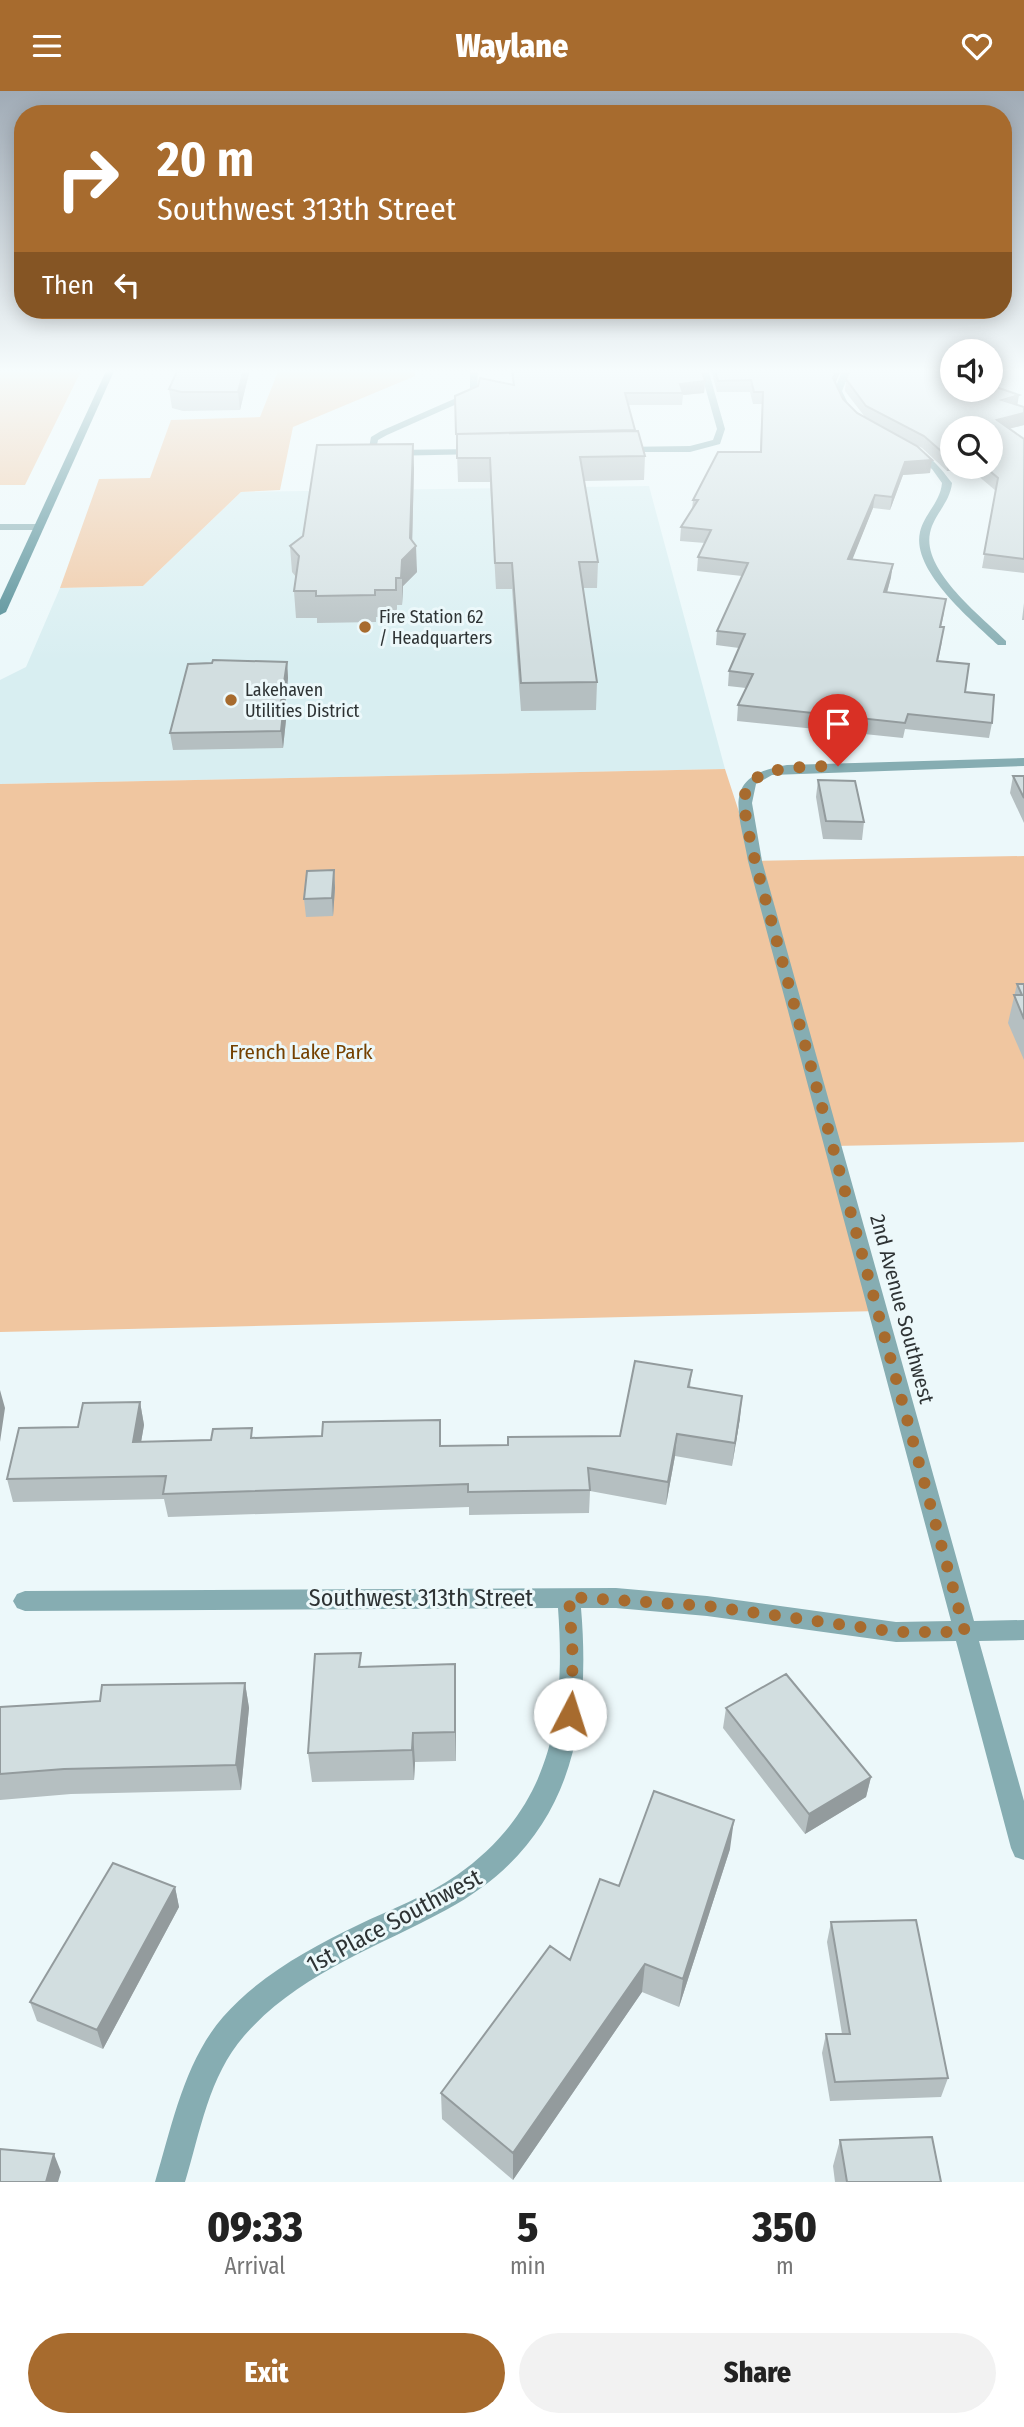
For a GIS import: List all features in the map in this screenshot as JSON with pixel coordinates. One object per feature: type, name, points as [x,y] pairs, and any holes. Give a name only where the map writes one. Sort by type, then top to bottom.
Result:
[{"type":"main road","points":[[0,612],[66,467]]},
{"type":"street","points":[[933,467],[947,483],[944,499],[924,533],[923,545],[930,567],[1002,643]]},
{"type":"street","points":[[0,527],[38,527]]},
{"type":"street","name":"2nd Avenue Southwest","points":[[1024,762],[776,770],[751,782],[745,803],[755,861],[1024,1849]]},
{"type":"street","name":"Southwest 313th Street","points":[[25,1601],[569,1597],[707,1606],[896,1632],[1024,1630]]},
{"type":"street","name":"1st Place Southwest","points":[[170,2182],[208,2070],[225,2039],[248,2013],[284,1982],[330,1953],[477,1878],[505,1856],[523,1832],[552,1778],[570,1714],[573,1659],[569,1597]]},
{"type":"shaded area","name":"Fire Station 62 / Headquarters","points":[[649,486],[725,769],[0,784],[0,680],[26,667],[60,588],[143,586],[241,492]]},
{"type":"green space","points":[[0,467],[34,467],[25,485],[0,485]]},
{"type":"green space","points":[[154,467],[285,467],[280,490],[241,492],[143,586],[60,588],[99,479],[150,478]]},
{"type":"green space","name":"French Lake Park","points":[[725,769],[755,861],[1024,856],[1024,1142],[834,1146],[879,1311],[0,1332],[0,784]]},
{"type":"building","points":[[314,467],[412,467],[410,538],[416,546],[402,560],[401,578],[396,578],[396,590],[375,590],[375,595],[316,596],[316,591],[294,591],[299,556],[290,546],[303,536]]},
{"type":"building","points":[[490,467],[582,467],[598,562],[579,562],[597,682],[521,683],[512,563],[495,563]]},
{"type":"building","points":[[710,467],[903,467],[892,497],[875,495],[848,559],[893,564],[884,592],[946,599],[937,661],[969,664],[965,692],[994,695],[992,723],[908,714],[905,723],[738,705],[753,674],[729,671],[745,634],[717,631],[748,563],[698,557],[711,530],[681,527],[698,500],[693,500]]},
{"type":"building","points":[[1003,467],[1024,467],[1024,559],[984,554],[998,479],[1003,479]]},
{"type":"building","points":[[213,660],[287,662],[281,703],[284,703],[281,731],[170,733],[188,664],[212,663]]},
{"type":"building","points":[[1013,776],[1024,776],[1024,798]]},
{"type":"building","points":[[818,780],[855,781],[864,822],[826,821]]},
{"type":"building","points":[[334,870],[332,898],[304,899],[307,871]]},
{"type":"building","points":[[1017,984],[1024,984],[1024,1019],[1014,995],[1022,995]]},
{"type":"building","points":[[635,1361],[692,1370],[688,1387],[742,1396],[735,1443],[677,1434],[668,1482],[588,1468],[590,1490],[468,1492],[468,1484],[163,1494],[166,1476],[7,1479],[19,1428],[78,1427],[83,1403],[140,1402],[133,1442],[211,1440],[213,1429],[252,1428],[251,1438],[322,1436],[323,1422],[440,1420],[440,1446],[508,1445],[508,1437],[620,1436]]},
{"type":"building","points":[[361,1653],[359,1667],[455,1664],[455,1732],[413,1733],[412,1750],[308,1753],[315,1654]]},
{"type":"building","points":[[786,1674],[871,1777],[809,1814],[726,1708]]},
{"type":"building","points":[[245,1683],[236,1765],[64,1769],[0,1774],[0,1707],[100,1701],[102,1685]]},
{"type":"building","points":[[654,1791],[734,1820],[683,1979],[645,1964],[513,2153],[441,2093],[550,1946],[570,1960],[600,1879],[619,1886]]},
{"type":"building","points":[[113,1863],[175,1887],[97,2030],[30,2002]]},
{"type":"building","points":[[916,1920],[948,2078],[835,2082],[826,2034],[850,2034],[831,1922]]},
{"type":"building","points":[[932,2137],[941,2182],[847,2182],[840,2140]]},
{"type":"building","points":[[0,2149],[54,2154],[46,2182],[0,2182]]},
{"type":"place","name":"Fire Station 62 / Headquarters","points":[[365,627]]},
{"type":"place","name":"Lakehaven Utilities District","points":[[231,700]]},
{"type":"route","points":[[570,1714],[573,1659],[569,1597],[616,1598],[737,1609],[896,1632],[965,1632],[755,861],[745,803],[747,787],[768,772],[838,766]]}]
